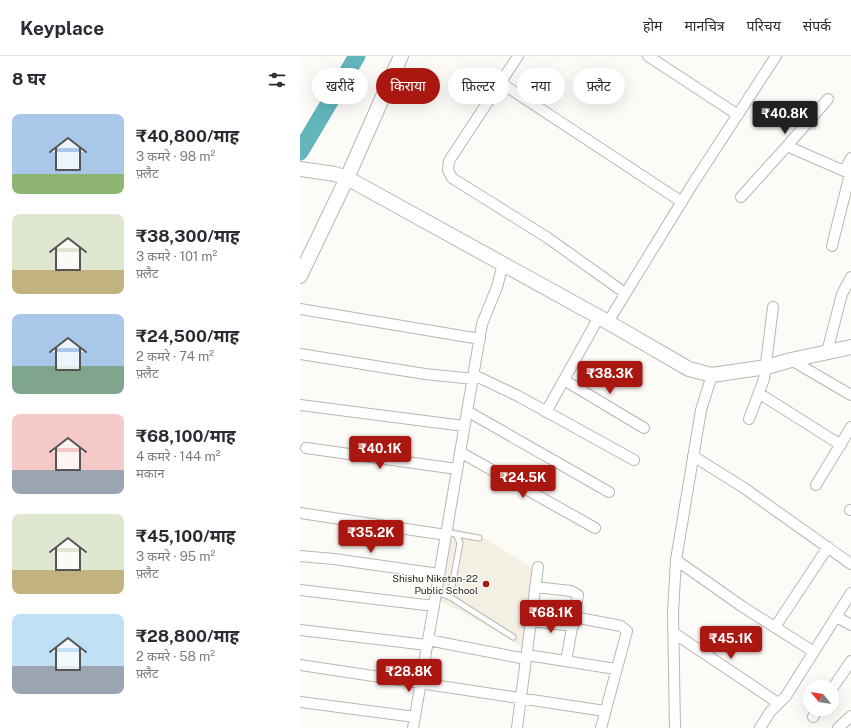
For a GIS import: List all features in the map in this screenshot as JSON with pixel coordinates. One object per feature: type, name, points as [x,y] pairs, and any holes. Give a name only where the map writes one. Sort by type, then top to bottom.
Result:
[{"type":"street","points":[[300,276],[341,176],[401,56]]},
{"type":"street","points":[[509,70],[518,56]]},
{"type":"street","points":[[648,56],[738,115]]},
{"type":"street","points":[[546,412],[564,380],[604,319],[625,293],[776,56]]},
{"type":"street","points":[[509,88],[682,202]]},
{"type":"street","points":[[741,197],[828,99]]},
{"type":"street","points":[[487,104],[449,161],[448,170],[452,178],[548,238],[625,293]]},
{"type":"street","points":[[787,146],[848,173]]},
{"type":"street","points":[[832,246],[851,158]]},
{"type":"street","points":[[300,169],[341,176],[604,319],[689,369],[712,375],[767,367],[851,347]]},
{"type":"street","points":[[413,728],[439,574],[450,534],[457,469],[482,324],[497,287],[503,264]]},
{"type":"street","points":[[827,352],[842,294],[851,277]]},
{"type":"street","points":[[749,419],[760,394],[767,367],[773,307]]},
{"type":"street","points":[[300,309],[480,339]]},
{"type":"street","points":[[300,354],[425,374],[474,377],[518,396],[634,460]]},
{"type":"street","points":[[792,360],[851,395]]},
{"type":"street","points":[[676,728],[674,633],[672,612],[676,560],[701,410],[712,375]]},
{"type":"street","points":[[564,380],[644,428]]},
{"type":"street","points":[[760,394],[841,445]]},
{"type":"street","points":[[300,405],[464,426]]},
{"type":"street","points":[[467,411],[609,492]]},
{"type":"street","points":[[816,484],[851,427]]},
{"type":"street","points":[[306,448],[457,469]]},
{"type":"street","points":[[460,452],[595,528]]},
{"type":"street","points":[[693,456],[744,488],[851,564]]},
{"type":"street","points":[[300,513],[450,534]]},
{"type":"street","points":[[775,627],[828,547]]},
{"type":"street","points":[[300,556],[334,559],[439,574]]},
{"type":"street","points":[[676,560],[814,652]]},
{"type":"street","points":[[517,728],[538,567]]},
{"type":"street","points":[[535,587],[576,593],[578,598],[566,661]]},
{"type":"street","points":[[300,590],[434,606]]},
{"type":"street","points":[[760,728],[770,712],[786,696],[851,593]]},
{"type":"street","points":[[837,617],[851,625]]},
{"type":"street","points":[[531,621],[573,622],[621,626],[626,629],[601,728]]},
{"type":"street","points":[[300,630],[427,643],[616,669]]},
{"type":"street","points":[[674,633],[778,703]]},
{"type":"street","points":[[838,680],[851,661]]},
{"type":"street","points":[[300,665],[605,712]]},
{"type":"street","points":[[300,702],[415,717]]},
{"type":"street","points":[[838,728],[851,716]]},
{"type":"lane","points":[[450,534],[479,538]]},
{"type":"lane","points":[[450,534],[460,543],[450,597]]},
{"type":"lane","points":[[436,592],[450,597],[513,637]]},
{"type":"shaded area","name":"Shishu Niketan-22 Public School","points":[[450,527],[477,534],[533,568],[523,648],[482,623],[438,600]]},
{"type":"waterway","points":[[300,152],[357,56]]},
{"type":"place","name":"Shishu Niketan-22 Public School","points":[[486,584]]}]
